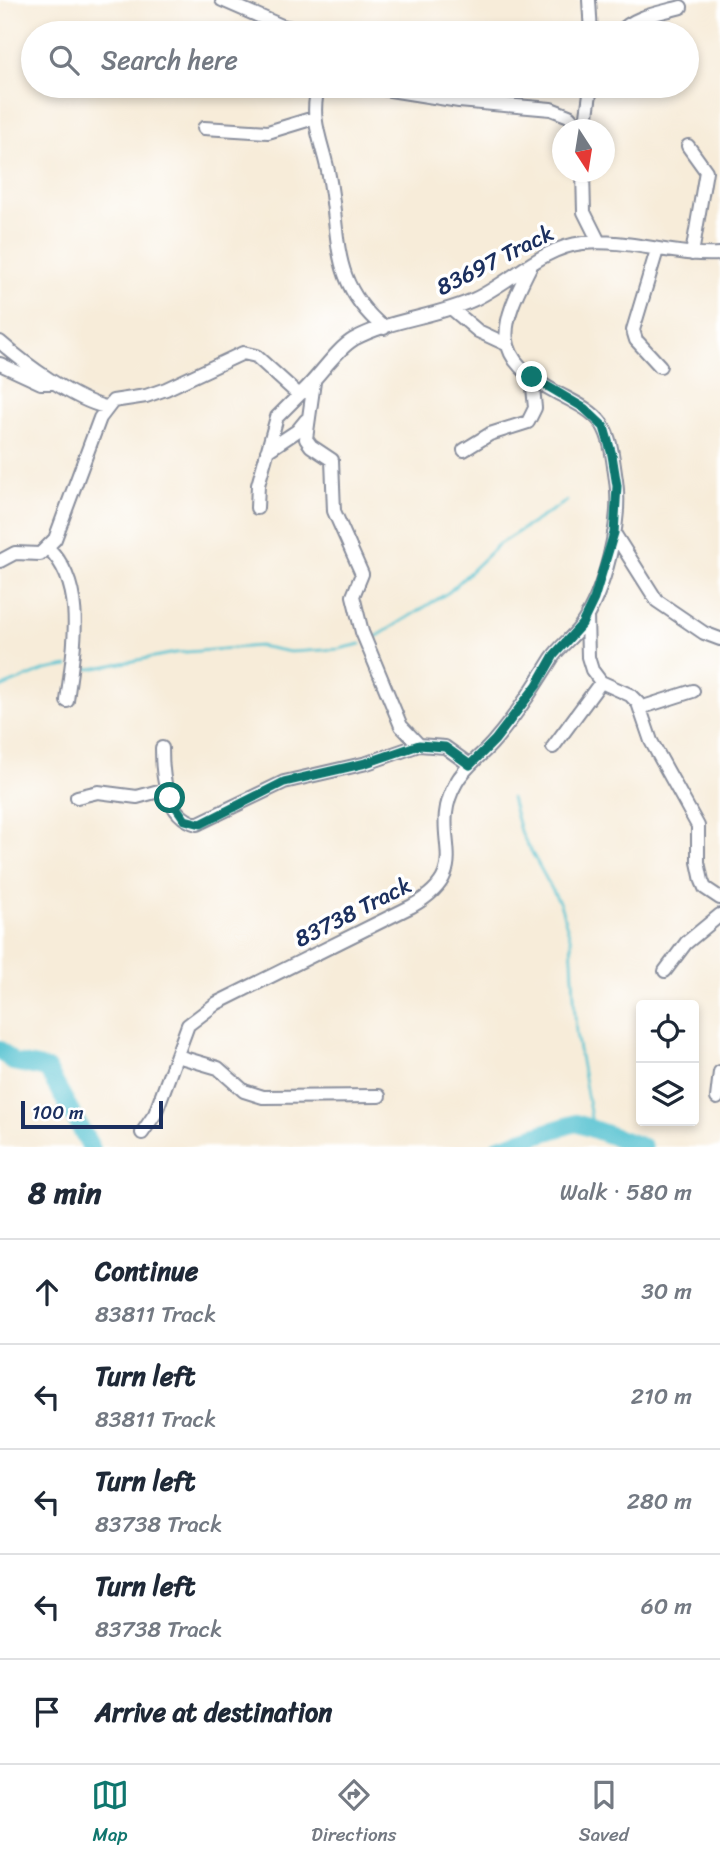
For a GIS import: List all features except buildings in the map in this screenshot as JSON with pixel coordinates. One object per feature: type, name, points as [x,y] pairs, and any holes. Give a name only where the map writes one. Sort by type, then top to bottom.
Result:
[{"type":"street","points":[[222,0],[270,21]]},
{"type":"street","points":[[589,0],[590,21]]},
{"type":"street","points":[[637,21],[681,8]]},
{"type":"street","points":[[317,98],[314,118],[330,182],[334,234],[341,265],[358,303],[384,328]]},
{"type":"street","points":[[440,98],[551,109],[571,119]]},
{"type":"street","points":[[585,119],[589,98]]},
{"type":"street","points":[[204,128],[268,132],[314,118]]},
{"type":"street","points":[[688,146],[706,171],[692,254]]},
{"type":"street","points":[[583,182],[584,212],[600,242]]},
{"type":"street","name":"83697 Track","points":[[257,508],[258,485],[278,415],[350,342],[384,328],[452,309],[498,287],[565,247],[600,242],[692,254],[720,254]]},
{"type":"street","points":[[657,250],[633,330],[636,340],[660,366]]},
{"type":"street","points":[[452,309],[478,331],[506,344],[509,316],[531,265]]},
{"type":"street","points":[[0,342],[53,383],[93,404],[106,407]]},
{"type":"street","name":"83738 Track","points":[[142,1133],[155,1114],[188,1025],[202,1012],[412,906],[439,887],[449,867],[445,813],[457,781],[525,702],[554,655],[578,630],[587,615],[614,533],[617,486],[604,427],[584,408],[532,377],[515,360],[506,344]]},
{"type":"street","points":[[0,561],[15,553],[35,555],[48,548],[55,538],[85,455],[106,407],[118,399],[146,396],[166,389],[240,353],[256,356],[299,396]]},
{"type":"street","points":[[0,364],[41,383],[53,383]]},
{"type":"street","points":[[464,450],[491,434],[521,425],[532,418],[535,408],[532,377]]},
{"type":"street","points":[[314,381],[306,420],[308,443],[332,460],[334,512],[362,573],[361,583],[353,592],[362,632],[401,726],[419,745]]},
{"type":"street","points":[[267,451],[297,431],[306,420]]},
{"type":"street","points":[[614,533],[657,601],[704,632],[720,639]]},
{"type":"street","points":[[48,548],[65,566],[73,591],[74,637],[67,701]]},
{"type":"street","points":[[587,615],[588,661],[601,682],[630,695],[640,708],[651,741],[698,826],[698,862],[705,888],[720,898]]},
{"type":"street","points":[[553,747],[601,682]]},
{"type":"street","points":[[640,708],[693,691]]},
{"type":"street","points":[[162,748],[165,787],[181,816],[194,824],[201,824],[284,782],[366,763],[419,745],[445,747],[470,765]]},
{"type":"street","points":[[77,797],[98,792],[137,797],[165,787]]},
{"type":"street","points":[[665,971],[686,943],[720,915]]},
{"type":"street","points":[[177,1056],[218,1068],[251,1094],[278,1097],[379,1096]]},
{"type":"street","points":[[718,1098],[720,1072]]},
{"type":"waterway","points":[[371,640],[449,592],[499,544],[567,501]]},
{"type":"waterway","points":[[74,666],[91,669],[175,653],[259,646],[290,652],[339,649],[361,644]]},
{"type":"waterway","points":[[0,688],[45,670],[68,666]]},
{"type":"waterway","points":[[511,798],[520,831],[560,904],[571,940],[576,1033],[593,1129]]},
{"type":"waterway","points":[[0,1050],[13,1062],[47,1069],[91,1147]]},
{"type":"waterway","points":[[499,1147],[576,1123],[643,1147]]},
{"type":"route","points":[[170,798],[185,820],[201,824],[284,782],[306,775],[366,763],[419,745],[445,747],[470,765],[495,740],[537,685],[554,655],[587,615],[611,548],[617,516],[617,486],[610,443],[601,422],[584,408],[532,377]]}]
